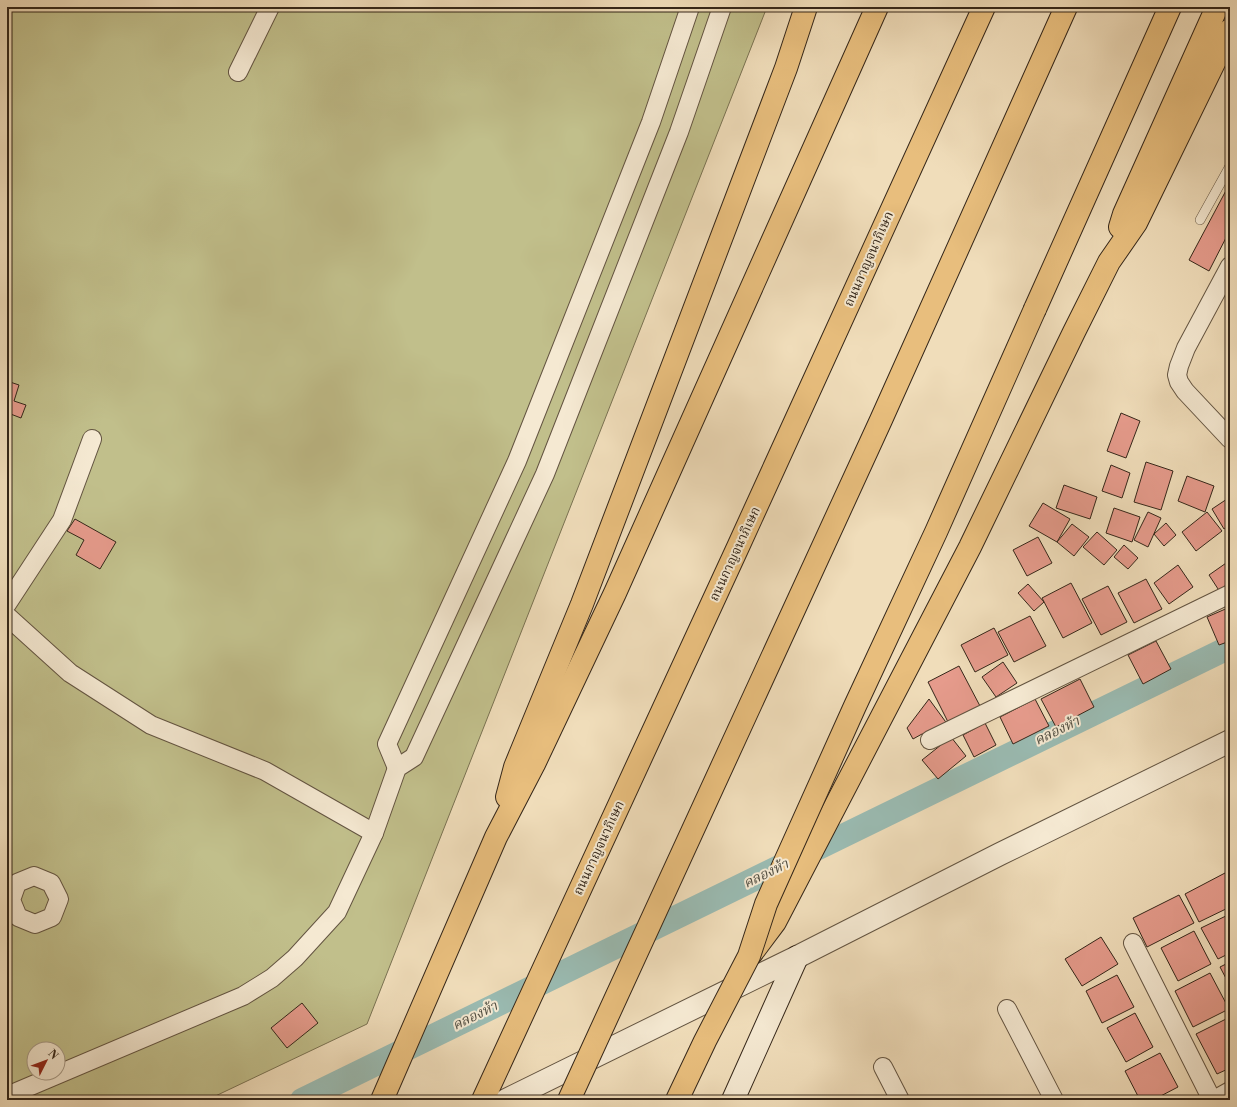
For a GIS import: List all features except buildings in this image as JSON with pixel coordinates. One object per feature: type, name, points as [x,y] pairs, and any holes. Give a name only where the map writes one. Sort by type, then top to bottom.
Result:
[{"type":"highway","points":[[496,837],[515,767],[582,604],[786,68],[806,7]]},
{"type":"highway","points":[[786,68],[819,7]]},
{"type":"highway","points":[[382,1100],[496,837],[541,750],[615,593],[877,7]]},
{"type":"highway","name":"ถนนกาญจนาภิเษก","points":[[483,1100],[738,547],[984,7]]},
{"type":"highway","points":[[569,1100],[881,420],[1066,7]]},
{"type":"highway","points":[[749,956],[766,904],[932,540],[1170,7]]},
{"type":"highway","points":[[1109,262],[1124,214],[1217,7]]},
{"type":"highway","points":[[677,1100],[705,1041],[749,956],[778,916],[963,561],[1109,262],[1136,223],[1230,30]]},
{"type":"street","points":[[238,72],[270,7]]},
{"type":"street","points":[[397,768],[387,744],[517,461],[651,122],[690,7]]},
{"type":"street","points":[[7,1096],[243,996],[272,978],[295,958],[337,912],[374,833],[397,768],[414,756],[545,474],[679,132],[722,7]]},
{"type":"street","points":[[1230,266],[1186,348],[1177,375],[1179,382],[1185,391],[1230,439]]},
{"type":"street","points":[[7,604],[62,520],[92,440]]},
{"type":"street","points":[[930,740],[1230,594]]},
{"type":"street","points":[[7,616],[70,673],[151,725],[265,771],[374,833]]},
{"type":"street","points":[[506,1100],[1230,741]]},
{"type":"street","points":[[34,876],[51,883],[59,899],[52,917],[35,924],[13,920],[11,900],[12,878],[34,876]]},
{"type":"street","points":[[1133,943],[1213,1100],[1230,1091]]},
{"type":"street","points":[[733,1100],[797,957]]},
{"type":"street","points":[[1007,1009],[1054,1100]]},
{"type":"street","points":[[883,1067],[900,1100]]},
{"type":"lane","points":[[1200,220],[1230,166]]},
{"type":"shaded area","points":[[7,7],[767,7],[367,1024],[207,1100],[7,1100]]},
{"type":"waterway","name":"คลองห้า","points":[[302,1100],[1230,647]]}]
